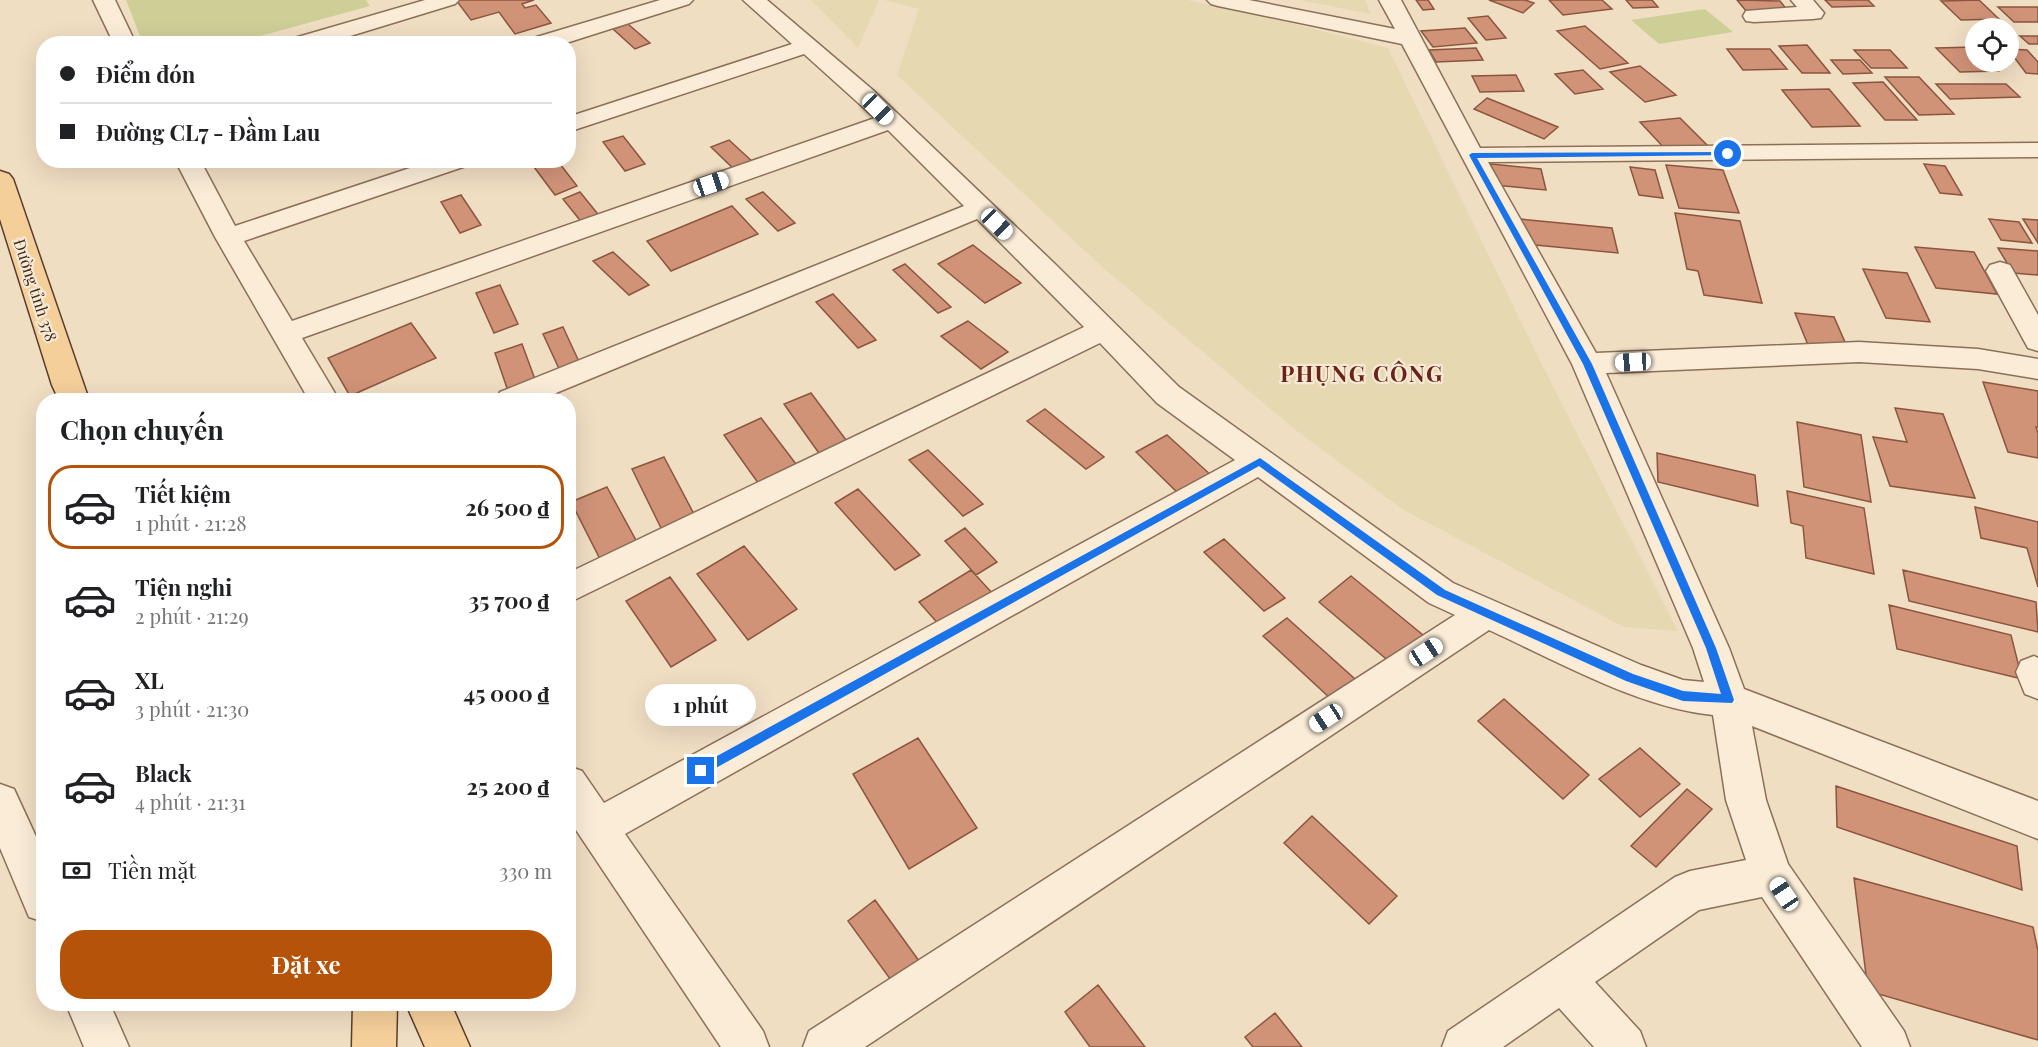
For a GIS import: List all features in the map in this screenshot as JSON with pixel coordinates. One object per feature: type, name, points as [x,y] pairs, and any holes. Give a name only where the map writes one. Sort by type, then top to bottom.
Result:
[{"type":"main road","name":"Đường tỉnh 378","points":[[0,179],[71,393]]},
{"type":"main road","points":[[374,1047],[375,1011]]},
{"type":"main road","points":[[431,1011],[448,1047]]},
{"type":"street","points":[[104,0],[121,36]]},
{"type":"street","points":[[326,36],[448,0]]},
{"type":"street","points":[[564,36],[682,0]]},
{"type":"street","points":[[754,0],[891,121],[1168,395],[1441,592],[1630,677],[1683,696],[1729,700],[2038,820]]},
{"type":"street","points":[[1218,0],[1410,39]]},
{"type":"street","points":[[1390,0],[1587,364],[1711,648],[1729,700],[1746,800],[1772,875],[1888,1047]]},
{"type":"street","points":[[1754,16],[1814,13],[1802,0]]},
{"type":"street","points":[[576,122],[807,46]]},
{"type":"street","points":[[285,334],[891,121]]},
{"type":"street","points":[[1472,155],[2038,150]]},
{"type":"street","points":[[192,168],[228,237],[320,393]]},
{"type":"street","points":[[228,237],[436,168]]},
{"type":"street","points":[[527,393],[981,208]]},
{"type":"street","points":[[2000,271],[2038,341]]},
{"type":"street","points":[[576,585],[1103,330]]},
{"type":"street","points":[[1587,364],[1859,352],[1978,359],[2038,369]]},
{"type":"street","points":[[598,828],[1260,461]]},
{"type":"street","points":[[825,1047],[1487,613]]},
{"type":"street","points":[[576,796],[747,1047]]},
{"type":"street","points":[[0,802],[36,884]]},
{"type":"street","points":[[1464,1047],[1690,891],[1772,875]]},
{"type":"street","points":[[1563,980],[1624,1047]]},
{"type":"street","points":[[91,1011],[106,1047]]},
{"type":"shaded area","points":[[811,0],[879,0],[858,48]]},
{"type":"shaded area","points":[[884,0],[1187,0],[1266,17],[1388,48],[1540,361],[1678,631],[1624,627],[1402,509],[1293,428],[1101,266],[897,75],[919,9]]},
{"type":"shaded area","points":[[1300,0],[1365,0],[1371,14]]},
{"type":"green space","points":[[126,0],[366,0],[370,6],[261,36],[140,36]]},
{"type":"green space","points":[[1705,9],[1733,32],[1659,44],[1631,20]]},
{"type":"building","points":[[456,0],[534,0],[522,4],[525,8],[536,5],[551,23],[515,34],[499,12],[471,20]]},
{"type":"building","points":[[1416,0],[1428,0],[1434,9],[1423,10]]},
{"type":"building","points":[[1489,0],[1525,0],[1534,3],[1523,13]]},
{"type":"building","points":[[1549,0],[1602,0],[1612,9],[1563,15]]},
{"type":"building","points":[[1626,0],[1652,0],[1658,7],[1633,8]]},
{"type":"building","points":[[1737,0],[1780,1],[1788,11],[1747,12]]},
{"type":"building","points":[[1825,0],[1868,0],[1874,6],[1832,7]]},
{"type":"building","points":[[1979,0],[1998,18],[1961,20],[1941,1]]},
{"type":"building","points":[[1998,7],[2038,7],[2038,22],[2019,22],[2019,18],[2010,18]]},
{"type":"building","points":[[1488,16],[1506,38],[1486,40],[1468,18]]},
{"type":"building","points":[[628,24],[650,43],[635,49],[613,29]]},
{"type":"building","points":[[1585,26],[1628,63],[1600,69],[1557,31]]},
{"type":"building","points":[[1465,28],[1477,43],[1433,47],[1421,31]]},
{"type":"building","points":[[2020,36],[2038,36],[2038,44],[2029,44]]},
{"type":"building","points":[[1807,45],[1830,73],[1802,73],[1779,46]]},
{"type":"building","points":[[1965,47],[1965,72],[1960,72],[1936,48]]},
{"type":"building","points":[[1476,48],[1483,60],[1436,62],[1429,50]]},
{"type":"building","points":[[1727,49],[1770,49],[1787,69],[1743,70]]},
{"type":"building","points":[[1854,50],[1890,50],[1907,68],[1871,68]]},
{"type":"building","points":[[2019,50],[2027,50],[2038,62],[2038,74],[2026,73],[2019,64]]},
{"type":"building","points":[[1831,60],[1860,60],[1872,73],[1843,74]]},
{"type":"building","points":[[1640,66],[1676,95],[1645,102],[1610,72]]},
{"type":"building","points":[[1583,70],[1603,89],[1575,94],[1555,74]]},
{"type":"building","points":[[1516,75],[1524,91],[1480,92],[1472,76]]},
{"type":"building","points":[[1885,77],[1919,77],[1954,114],[1919,115]]},
{"type":"building","points":[[1883,82],[1917,120],[1885,120],[1853,83]]},
{"type":"building","points":[[1936,84],[2006,84],[2020,97],[1950,99]]},
{"type":"building","points":[[1829,89],[1860,126],[1812,127],[1782,90]]},
{"type":"building","points":[[1487,98],[1558,127],[1544,139],[1474,109]]},
{"type":"building","points":[[1680,118],[1708,146],[1667,151],[1640,122]]},
{"type":"building","points":[[623,136],[645,164],[625,171],[603,142]]},
{"type":"building","points":[[729,140],[755,164],[737,172],[711,147]]},
{"type":"building","points":[[1491,164],[1541,169],[1546,190],[1494,185]]},
{"type":"building","points":[[1924,164],[1945,166],[1962,195],[1940,193]]},
{"type":"building","points":[[1666,165],[1723,170],[1739,213],[1679,208]]},
{"type":"building","points":[[1630,167],[1655,170],[1663,198],[1639,195]]},
{"type":"building","points":[[535,168],[563,168],[577,186],[555,195]]},
{"type":"building","points":[[580,192],[601,218],[583,224],[563,199]]},
{"type":"building","points":[[763,192],[795,223],[778,231],[746,199]]},
{"type":"building","points":[[461,195],[481,225],[460,233],[441,202]]},
{"type":"building","points":[[732,206],[758,234],[671,271],[647,241]]},
{"type":"building","points":[[1675,213],[1740,221],[1762,303],[1704,295],[1698,271],[1687,269]]},
{"type":"building","points":[[1520,219],[1612,228],[1618,253],[1525,244]]},
{"type":"building","points":[[1989,219],[2019,222],[2032,243],[2001,240]]},
{"type":"building","points":[[2023,219],[2038,220],[2038,243]]},
{"type":"building","points":[[973,245],[1021,283],[985,303],[938,264]]},
{"type":"building","points":[[1915,247],[1974,252],[1997,294],[1936,288]]},
{"type":"building","points":[[1998,248],[2038,251],[2038,275],[2013,273]]},
{"type":"building","points":[[613,252],[649,285],[629,295],[593,261]]},
{"type":"building","points":[[905,264],[951,307],[938,313],[893,270]]},
{"type":"building","points":[[1863,269],[1907,273],[1930,322],[1886,318]]},
{"type":"building","points":[[500,285],[518,324],[494,333],[476,293]]},
{"type":"building","points":[[833,294],[876,340],[858,348],[816,302]]},
{"type":"building","points":[[1795,313],[1834,317],[1848,349],[1808,345]]},
{"type":"building","points":[[968,321],[1008,352],[981,369],[941,336]]},
{"type":"building","points":[[411,323],[436,358],[357,393],[348,393],[328,358]]},
{"type":"building","points":[[563,327],[581,366],[561,373],[543,334]]},
{"type":"building","points":[[522,344],[536,382],[508,391],[495,353]]},
{"type":"building","points":[[1983,382],[2038,391],[2038,427],[2036,427],[2038,458],[2008,452]]},
{"type":"building","points":[[811,393],[849,444],[821,456],[784,404]]},
{"type":"building","points":[[1895,408],[1943,414],[1975,498],[1890,486],[1873,437],[1907,442]]},
{"type":"building","points":[[1045,409],[1104,457],[1086,469],[1027,421]]},
{"type":"building","points":[[761,418],[799,468],[761,487],[724,435]]},
{"type":"building","points":[[1797,422],[1861,435],[1871,502],[1804,487]]},
{"type":"building","points":[[1167,435],[1212,476],[1180,495],[1136,452]]},
{"type":"building","points":[[928,450],[983,504],[963,516],[909,460]]},
{"type":"building","points":[[1657,453],[1755,475],[1758,506],[1658,482]]},
{"type":"building","points":[[664,457],[695,516],[662,530],[632,469]]},
{"type":"building","points":[[607,487],[638,544],[601,561],[576,512],[576,500]]},
{"type":"building","points":[[858,489],[920,555],[895,570],[835,503]]},
{"type":"building","points":[[1787,491],[1864,508],[1874,574],[1806,558],[1803,526],[1791,523]]},
{"type":"building","points":[[1975,507],[2038,522],[2038,587],[2027,548],[1981,538]]},
{"type":"building","points":[[965,528],[997,562],[976,575],[945,541]]},
{"type":"building","points":[[1224,539],[1285,598],[1264,611],[1204,552]]},
{"type":"building","points":[[744,546],[797,609],[748,640],[697,574]]},
{"type":"building","points":[[971,570],[994,595],[942,628],[919,602]]},
{"type":"building","points":[[1903,570],[2036,602],[2038,632],[1909,601]]},
{"type":"building","points":[[1351,576],[1423,635],[1391,663],[1319,602]]},
{"type":"building","points":[[670,577],[716,640],[671,667],[626,601]]},
{"type":"building","points":[[1889,605],[2011,635],[2022,679],[1897,649]]},
{"type":"building","points":[[1287,618],[1355,679],[1331,699],[1263,636]]},
{"type":"building","points":[[1504,699],[1589,775],[1563,799],[1478,721]]},
{"type":"building","points":[[918,738],[977,828],[909,869],[853,774]]},
{"type":"building","points":[[1640,748],[1680,784],[1640,817],[1599,779]]},
{"type":"building","points":[[1836,786],[2017,846],[2022,890],[1837,827]]},
{"type":"building","points":[[1687,789],[1712,809],[1656,867],[1631,846]]},
{"type":"building","points":[[1312,816],[1397,896],[1369,924],[1284,843]]},
{"type":"building","points":[[1854,878],[2033,927],[2038,951],[2038,1040],[1868,991]]},
{"type":"building","points":[[875,900],[927,972],[901,994],[848,921]]},
{"type":"building","points":[[1098,985],[1145,1047],[1090,1047],[1065,1012]]},
{"type":"building","points":[[1275,1013],[1302,1047],[1253,1047],[1245,1037]]},
{"type":"district","name":"PHỤNG CÔNG","points":[[1362,373]]},
{"type":"route","points":[[701,771],[1260,461],[1441,592],[1630,677],[1683,696],[1729,700],[1711,648],[1587,364],[1472,155],[1728,154]]}]
